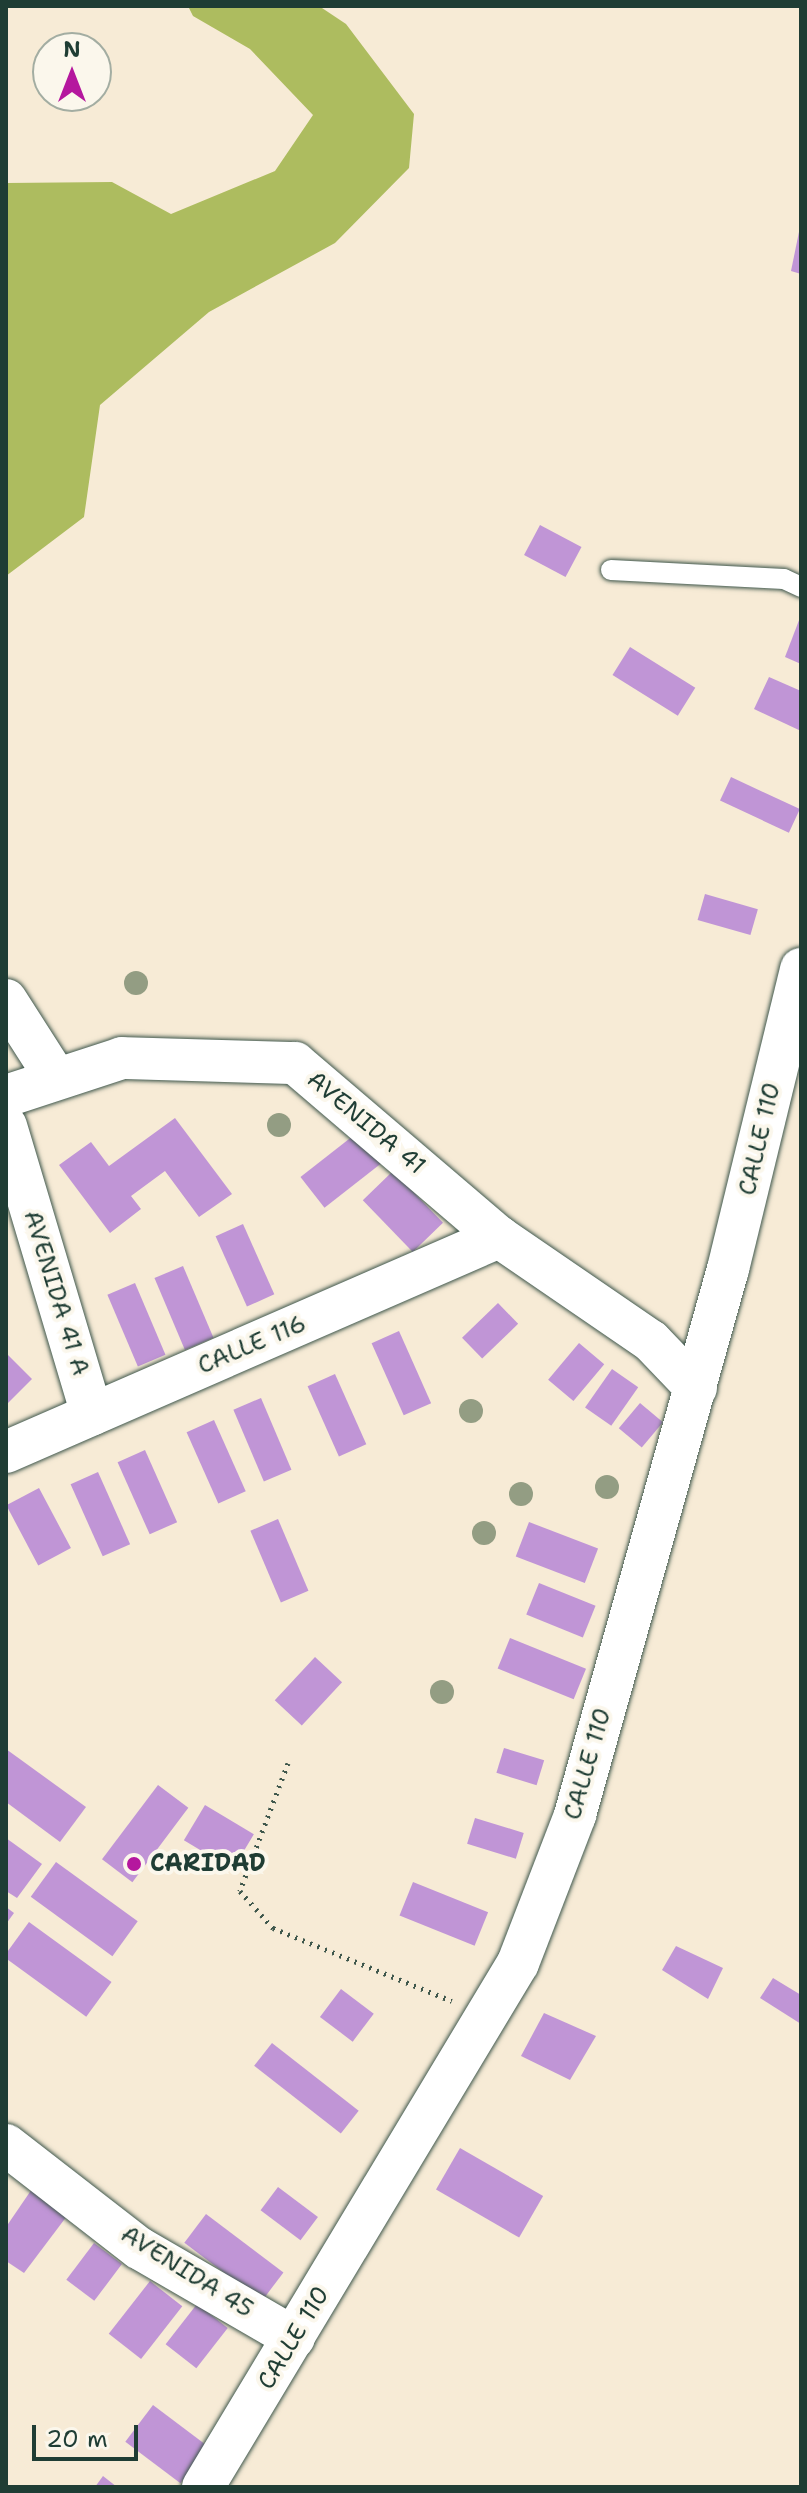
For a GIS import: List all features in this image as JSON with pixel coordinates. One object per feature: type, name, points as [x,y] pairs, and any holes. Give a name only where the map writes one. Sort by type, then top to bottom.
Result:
[{"type":"street","name":"CALLE 110","points":[[203,2487],[518,1963],[575,1815],[696,1388],[801,969]]},
{"type":"street","points":[[6,1000],[54,1075]]},
{"type":"street","name":"AVENIDA 41","points":[[6,1096],[54,1075],[122,1058],[295,1063],[499,1237],[651,1341],[696,1388]]},
{"type":"street","name":"AVENIDA 41 A","points":[[6,1126],[92,1414]]},
{"type":"street","name":"CALLE 116","points":[[6,1452],[499,1237]]},
{"type":"street","name":"AVENIDA 45","points":[[6,2145],[139,2248],[294,2338]]},
{"type":"lane","points":[[611,570],[784,579],[801,587]]},
{"type":"path","points":[[288,1763],[240,1891],[273,1928],[488,2016]]},
{"type":"green space","points":[[188,6],[319,6],[346,24],[414,114],[409,168],[335,243],[209,312],[100,405],[84,517],[6,576],[6,183],[112,182],[171,214],[275,171],[313,115],[250,49],[193,16]]},
{"type":"building","points":[[801,228],[801,274],[791,271]]},
{"type":"building","points":[[540,525],[581,547],[566,577],[524,555]]},
{"type":"building","points":[[801,615],[801,664],[785,657]]},
{"type":"building","points":[[630,647],[695,688],[678,716],[613,675]]},
{"type":"building","points":[[769,677],[801,691],[801,731],[754,709]]},
{"type":"building","points":[[731,777],[800,809],[789,833],[720,801]]},
{"type":"building","points":[[705,894],[758,909],[750,935],[698,920]]},
{"type":"building","points":[[175,1118],[232,1194],[199,1217],[165,1171],[131,1196],[141,1209],[110,1233],[59,1165],[91,1142],[109,1166]]},
{"type":"building","points":[[358,1132],[382,1163],[324,1208],[300,1177]]},
{"type":"building","points":[[393,1171],[443,1223],[413,1252],[363,1200]]},
{"type":"building","points":[[243,1224],[274,1294],[247,1307],[216,1236]]},
{"type":"building","points":[[183,1266],[213,1338],[185,1350],[154,1278]]},
{"type":"building","points":[[135,1283],[165,1355],[138,1367],[107,1295]]},
{"type":"building","points":[[498,1303],[518,1324],[482,1359],[462,1338]]},
{"type":"building","points":[[399,1331],[431,1403],[404,1415],[372,1343]]},
{"type":"building","points":[[579,1343],[604,1364],[573,1401],[548,1380]]},
{"type":"building","points":[[6,1353],[32,1379],[6,1405]]},
{"type":"building","points":[[612,1369],[638,1387],[611,1426],[585,1408]]},
{"type":"building","points":[[335,1374],[366,1444],[339,1457],[308,1386]]},
{"type":"building","points":[[261,1398],[291,1470],[264,1482],[233,1410]]},
{"type":"building","points":[[640,1403],[663,1422],[642,1448],[619,1428]]},
{"type":"building","points":[[214,1420],[246,1491],[218,1503],[187,1432]]},
{"type":"building","points":[[145,1450],[177,1522],[150,1534],[118,1462]]},
{"type":"building","points":[[98,1472],[130,1544],[103,1556],[71,1484]]},
{"type":"building","points":[[39,1488],[71,1548],[38,1565],[6,1505]]},
{"type":"building","points":[[278,1519],[308,1591],[281,1603],[250,1531]]},
{"type":"building","points":[[529,1522],[598,1549],[585,1583],[516,1557]]},
{"type":"building","points":[[539,1583],[596,1606],[583,1637],[526,1615]]},
{"type":"building","points":[[510,1638],[586,1669],[574,1699],[498,1669]]},
{"type":"building","points":[[315,1657],[342,1682],[302,1725],[275,1700]]},
{"type":"building","points":[[504,1748],[544,1760],[537,1785],[496,1773]]},
{"type":"building","points":[[6,1749],[86,1807],[60,1842],[6,1802]]},
{"type":"building","points":[[158,1785],[188,1808],[132,1882],[102,1859]]},
{"type":"building","points":[[205,1805],[254,1834],[233,1870],[184,1840]]},
{"type":"building","points":[[475,1818],[524,1833],[516,1859],[467,1844]]},
{"type":"building","points":[[6,1838],[42,1864],[17,1898],[6,1891]]},
{"type":"building","points":[[56,1862],[138,1921],[112,1956],[31,1897]]},
{"type":"building","points":[[413,1882],[488,1912],[475,1946],[400,1915]]},
{"type":"building","points":[[6,1907],[14,1913],[6,1924]]},
{"type":"building","points":[[29,1922],[112,1982],[86,2017],[6,1958],[6,1954]]},
{"type":"building","points":[[676,1946],[723,1968],[708,1999],[662,1970]]},
{"type":"building","points":[[773,1978],[801,1995],[801,2024],[760,1998]]},
{"type":"building","points":[[341,1989],[374,2014],[353,2042],[320,2017]]},
{"type":"building","points":[[544,2013],[596,2036],[570,2080],[521,2056]]},
{"type":"building","points":[[272,2043],[359,2111],[341,2134],[254,2066]]},
{"type":"building","points":[[460,2148],[543,2196],[519,2238],[436,2190]]},
{"type":"building","points":[[34,2186],[70,2212],[24,2273],[6,2261],[6,2227]]},
{"type":"building","points":[[278,2187],[318,2217],[300,2240],[261,2210]]},
{"type":"building","points":[[206,2214],[283,2272],[262,2301],[184,2243]]},
{"type":"building","points":[[94,2243],[122,2264],[94,2301],[66,2280]]},
{"type":"building","points":[[150,2281],[182,2306],[141,2359],[109,2334]]},
{"type":"building","points":[[197,2304],[228,2328],[196,2368],[166,2344]]},
{"type":"building","points":[[153,2405],[208,2447],[180,2483],[125,2442]]},
{"type":"building","points":[[103,2476],[117,2487],[95,2487]]},
{"type":"place","name":"CARIDAD","points":[[134,1864]]}]
